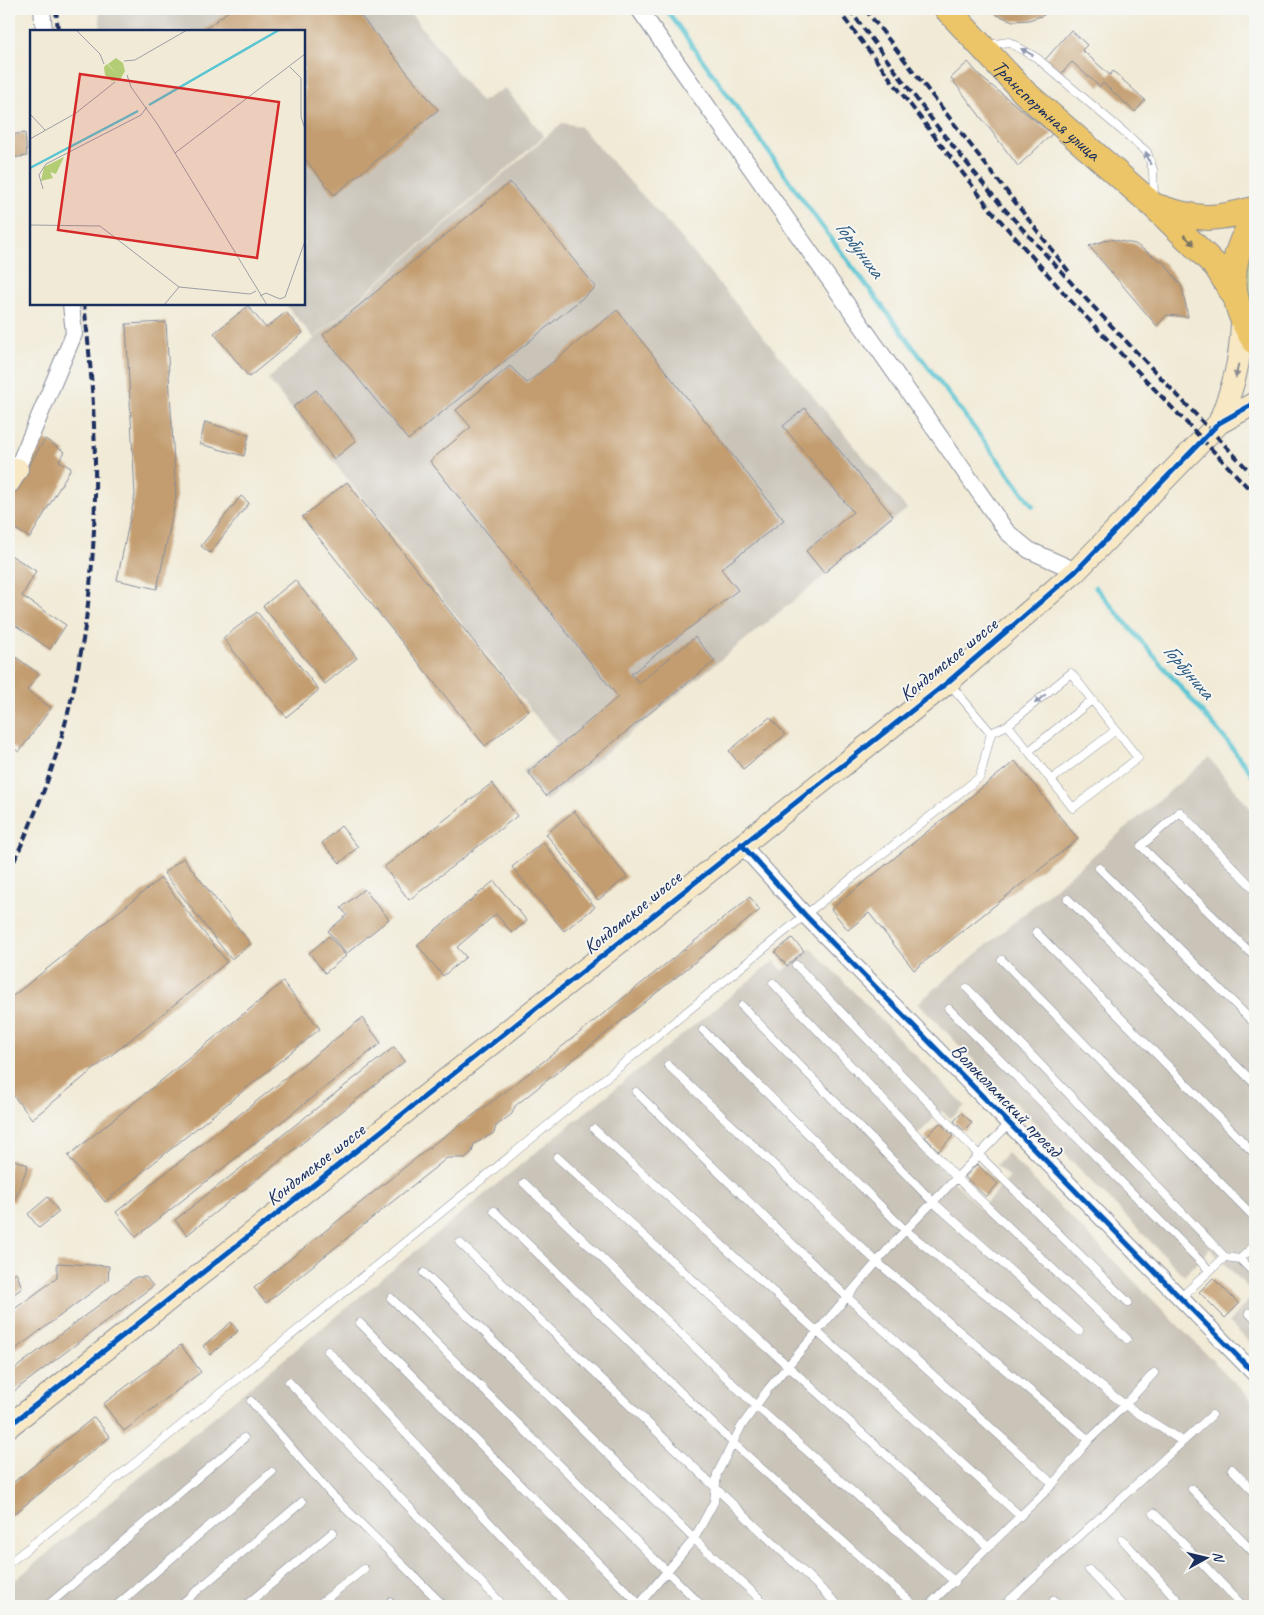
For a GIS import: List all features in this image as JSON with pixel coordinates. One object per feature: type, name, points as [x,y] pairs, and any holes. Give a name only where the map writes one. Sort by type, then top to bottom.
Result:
[{"type":"main road","name":"Транспортная улица","points":[[947,9],[980,47],[1024,92],[1154,206],[1216,266],[1234,295]]},
{"type":"main road","name":"Транспортная улица","points":[[1154,206],[1188,217],[1222,218],[1255,209]]},
{"type":"main road","points":[[1249,332],[1234,295],[1234,263],[1245,232],[1255,219]]},
{"type":"street","points":[[42,9],[44,30]]},
{"type":"street","points":[[639,9],[1007,532],[1029,550],[1076,571]]},
{"type":"street","points":[[11,471],[74,334],[71,305]]},
{"type":"street","name":"Кондомское шоссе","points":[[1219,423],[1235,383],[1241,351],[1249,332]]},
{"type":"street","name":"Кондомское шоссе","points":[[9,1426],[741,844],[948,682],[1076,571],[1219,423],[1255,403]]},
{"type":"street","name":"Волоколамский проезд","points":[[741,844],[805,915],[1255,1374]]},
{"type":"lane","points":[[980,47],[1009,42],[1037,58],[1147,152],[1153,170],[1154,206]]},
{"type":"lane","points":[[991,733],[1008,725],[1071,673],[1138,758],[1073,808],[1008,725]]},
{"type":"lane","points":[[948,682],[991,733]]},
{"type":"lane","points":[[1029,751],[1092,700]]},
{"type":"lane","points":[[1052,780],[1116,730]]},
{"type":"lane","points":[[9,1563],[142,1458],[805,915],[980,777],[991,733]]},
{"type":"lane","points":[[1255,890],[1180,812],[1141,846],[1255,957]]},
{"type":"lane","points":[[1099,868],[1255,1024]]},
{"type":"lane","points":[[1068,899],[1255,1084]]},
{"type":"lane","points":[[1036,932],[1255,1154]]},
{"type":"lane","points":[[1002,960],[1255,1218]]},
{"type":"lane","points":[[796,965],[979,1155],[1128,1302]]},
{"type":"lane","points":[[773,983],[957,1178],[1127,1338]]},
{"type":"lane","points":[[967,988],[1225,1257],[1240,1259],[1255,1274]]},
{"type":"lane","points":[[742,1006],[933,1202],[1079,1331]]},
{"type":"lane","points":[[949,1008],[1209,1270]]},
{"type":"lane","points":[[703,1030],[905,1230],[1125,1405],[1182,1441]]},
{"type":"lane","points":[[668,1065],[877,1262],[1089,1440]]},
{"type":"lane","points":[[636,1092],[847,1297],[1053,1484]]},
{"type":"lane","points":[[360,1323],[640,1606],[694,1539],[714,1502],[717,1474],[733,1443],[756,1406],[905,1230],[1009,1124]]},
{"type":"lane","points":[[594,1130],[1020,1516]]},
{"type":"lane","points":[[557,1157],[988,1547]]},
{"type":"lane","points":[[524,1183],[756,1406],[955,1582]]},
{"type":"lane","points":[[494,1211],[733,1443],[915,1606]]},
{"type":"lane","points":[[460,1243],[715,1490],[839,1606]]},
{"type":"lane","points":[[1240,1259],[1255,1244]]},
{"type":"lane","points":[[1181,1297],[1225,1257]]},
{"type":"lane","points":[[424,1273],[694,1539],[768,1606]]},
{"type":"lane","points":[[391,1298],[702,1606]]},
{"type":"lane","points":[[328,1352],[568,1606]]},
{"type":"lane","points":[[928,1606],[955,1582],[1053,1484],[1089,1440],[1125,1405],[1154,1372]]},
{"type":"lane","points":[[289,1382],[504,1606]]},
{"type":"lane","points":[[251,1401],[330,1493],[444,1606]]},
{"type":"lane","points":[[1003,1606],[1212,1415]]},
{"type":"lane","points":[[47,1606],[244,1438]]},
{"type":"lane","points":[[1232,1469],[1255,1493]]},
{"type":"lane","points":[[116,1606],[272,1472]]},
{"type":"lane","points":[[1192,1489],[1255,1554]]},
{"type":"lane","points":[[179,1606],[302,1502]]},
{"type":"lane","points":[[1154,1514],[1244,1606]]},
{"type":"lane","points":[[245,1606],[333,1532]]},
{"type":"lane","points":[[1122,1539],[1183,1606]]},
{"type":"lane","points":[[317,1606],[364,1570]]},
{"type":"lane","points":[[1089,1570],[1123,1606]]},
{"type":"shaded area","points":[[99,9],[407,9],[481,102],[505,88],[544,136],[314,338],[286,305],[305,305],[305,30],[101,30]]},
{"type":"shaded area","points":[[562,123],[579,126],[677,233],[907,509],[546,801],[523,771],[557,743],[268,379]]},
{"type":"shaded area","points":[[1209,758],[1255,814],[1255,1348],[1229,1322],[1254,1294],[1210,1249],[1184,1276],[918,1003]]},
{"type":"shaded area","points":[[811,948],[965,1106],[951,1118],[941,1111],[913,1140],[981,1209],[1009,1177],[996,1165],[1007,1153],[1255,1403],[1255,1606],[9,1606],[9,1585],[525,1161],[774,961],[783,971]]},
{"type":"green space","points":[[1255,233],[1255,310],[1249,297],[1244,262]]},
{"type":"building","points":[[231,9],[355,9],[438,110],[334,195],[305,159],[305,30],[204,30]]},
{"type":"building","points":[[991,9],[1048,9],[1044,15],[1029,20],[1013,21],[997,15]]},
{"type":"building","points":[[1071,30],[1087,45],[1082,50],[1110,75],[1113,71],[1145,100],[1135,112],[1103,83],[1100,87],[1072,62],[1061,74],[1045,60]]},
{"type":"building","points":[[968,62],[982,78],[1052,134],[1018,166],[951,78]]},
{"type":"building","points":[[25,133],[27,156],[10,158],[9,135]]},
{"type":"building","points":[[510,182],[596,287],[408,440],[323,335]]},
{"type":"building","points":[[1110,239],[1135,244],[1165,264],[1182,287],[1188,317],[1167,315],[1157,326],[1089,246]]},
{"type":"building","points":[[248,306],[266,328],[286,312],[303,333],[249,377],[214,333]]},
{"type":"building","points":[[617,310],[784,520],[721,569],[738,590],[631,674],[639,683],[695,637],[715,661],[546,796],[528,772],[618,697],[430,461],[471,427],[456,410],[510,366],[527,383]]},
{"type":"building","points":[[166,322],[176,498],[157,589],[117,580],[135,495],[126,324]]},
{"type":"building","points":[[316,390],[356,441],[334,459],[293,407]]},
{"type":"building","points":[[805,408],[893,516],[824,573],[806,551],[853,512],[783,426]]},
{"type":"building","points":[[205,422],[249,435],[244,456],[200,444]]},
{"type":"building","points":[[45,439],[65,452],[59,461],[71,468],[30,538],[9,525],[9,498]]},
{"type":"building","points":[[347,482],[529,711],[485,746],[302,517]]},
{"type":"building","points":[[241,496],[249,503],[210,553],[201,546]]},
{"type":"building","points":[[9,554],[36,571],[22,596],[66,625],[50,649],[9,621]]},
{"type":"building","points":[[295,580],[357,658],[325,684],[263,606]]},
{"type":"building","points":[[257,612],[319,690],[286,717],[223,638]]},
{"type":"building","points":[[9,652],[39,674],[27,690],[51,708],[19,752],[9,745]]},
{"type":"building","points":[[770,717],[785,735],[743,769],[729,751]]},
{"type":"building","points":[[1015,761],[1078,839],[914,970],[869,913],[848,930],[831,909]]},
{"type":"building","points":[[492,783],[517,816],[409,900],[384,867]]},
{"type":"building","points":[[574,811],[627,877],[598,900],[546,834]]},
{"type":"building","points":[[341,826],[358,847],[340,863],[322,843]]},
{"type":"building","points":[[543,842],[595,907],[564,931],[512,867]]},
{"type":"building","points":[[183,858],[251,944],[231,959],[164,873]]},
{"type":"building","points":[[161,878],[227,962],[32,1119],[9,1090],[9,999]]},
{"type":"building","points":[[494,881],[527,921],[512,933],[496,914],[457,947],[466,957],[443,976],[417,945]]},
{"type":"building","points":[[364,889],[389,919],[346,954],[328,931],[347,915],[341,908]]},
{"type":"building","points":[[750,897],[760,910],[515,1106],[512,1114],[496,1126],[494,1133],[474,1144],[472,1152],[465,1158],[447,1158],[266,1303],[254,1288],[435,1143],[505,1092]]},
{"type":"building","points":[[329,936],[346,956],[325,973],[309,953]]},
{"type":"building","points":[[792,938],[804,951],[787,966],[775,952]]},
{"type":"building","points":[[283,982],[320,1029],[105,1202],[68,1156]]},
{"type":"building","points":[[362,1018],[381,1043],[136,1237],[116,1212]]},
{"type":"building","points":[[394,1047],[405,1061],[187,1235],[175,1220]]},
{"type":"building","points":[[962,1113],[972,1123],[964,1131],[954,1121]]},
{"type":"building","points":[[940,1123],[953,1136],[939,1151],[925,1137]]},
{"type":"building","points":[[9,1158],[28,1165],[14,1202],[9,1200]]},
{"type":"building","points":[[977,1164],[998,1184],[986,1197],[965,1177]]},
{"type":"building","points":[[48,1197],[59,1212],[39,1228],[28,1214]]},
{"type":"building","points":[[57,1263],[109,1266],[108,1280],[9,1354],[9,1313],[57,1278]]},
{"type":"building","points":[[16,1272],[22,1288],[9,1298],[9,1277]]},
{"type":"building","points":[[136,1277],[146,1277],[153,1286],[9,1395],[9,1373]]},
{"type":"building","points":[[1213,1278],[1239,1304],[1225,1318],[1199,1292]]},
{"type":"building","points":[[231,1322],[238,1331],[210,1355],[203,1346]]},
{"type":"building","points":[[181,1345],[201,1372],[124,1431],[103,1404]]},
{"type":"building","points":[[94,1417],[110,1437],[9,1518],[9,1486]]},
{"type":"waterway","name":"Горбуниха","points":[[666,9],[821,225],[1033,506]]},
{"type":"waterway","name":"Горбуниха","points":[[1095,587],[1226,740],[1255,778]]},
{"type":"railway","points":[[56,9],[58,30]]},
{"type":"railway","points":[[837,9],[991,210],[1071,301],[1255,495]]},
{"type":"railway","points":[[849,9],[939,129],[1000,204],[1086,299],[1255,477]]},
{"type":"railway","points":[[865,9],[1070,273]]},
{"type":"railway","points":[[9,872],[57,753],[75,682],[85,629],[91,575],[95,466],[90,358],[84,305]]},
{"type":"cycle path","points":[[9,1426],[948,682],[1076,571],[1219,423],[1255,403]]},
{"type":"cycle path","points":[[741,844],[805,915],[1255,1374]]}]
